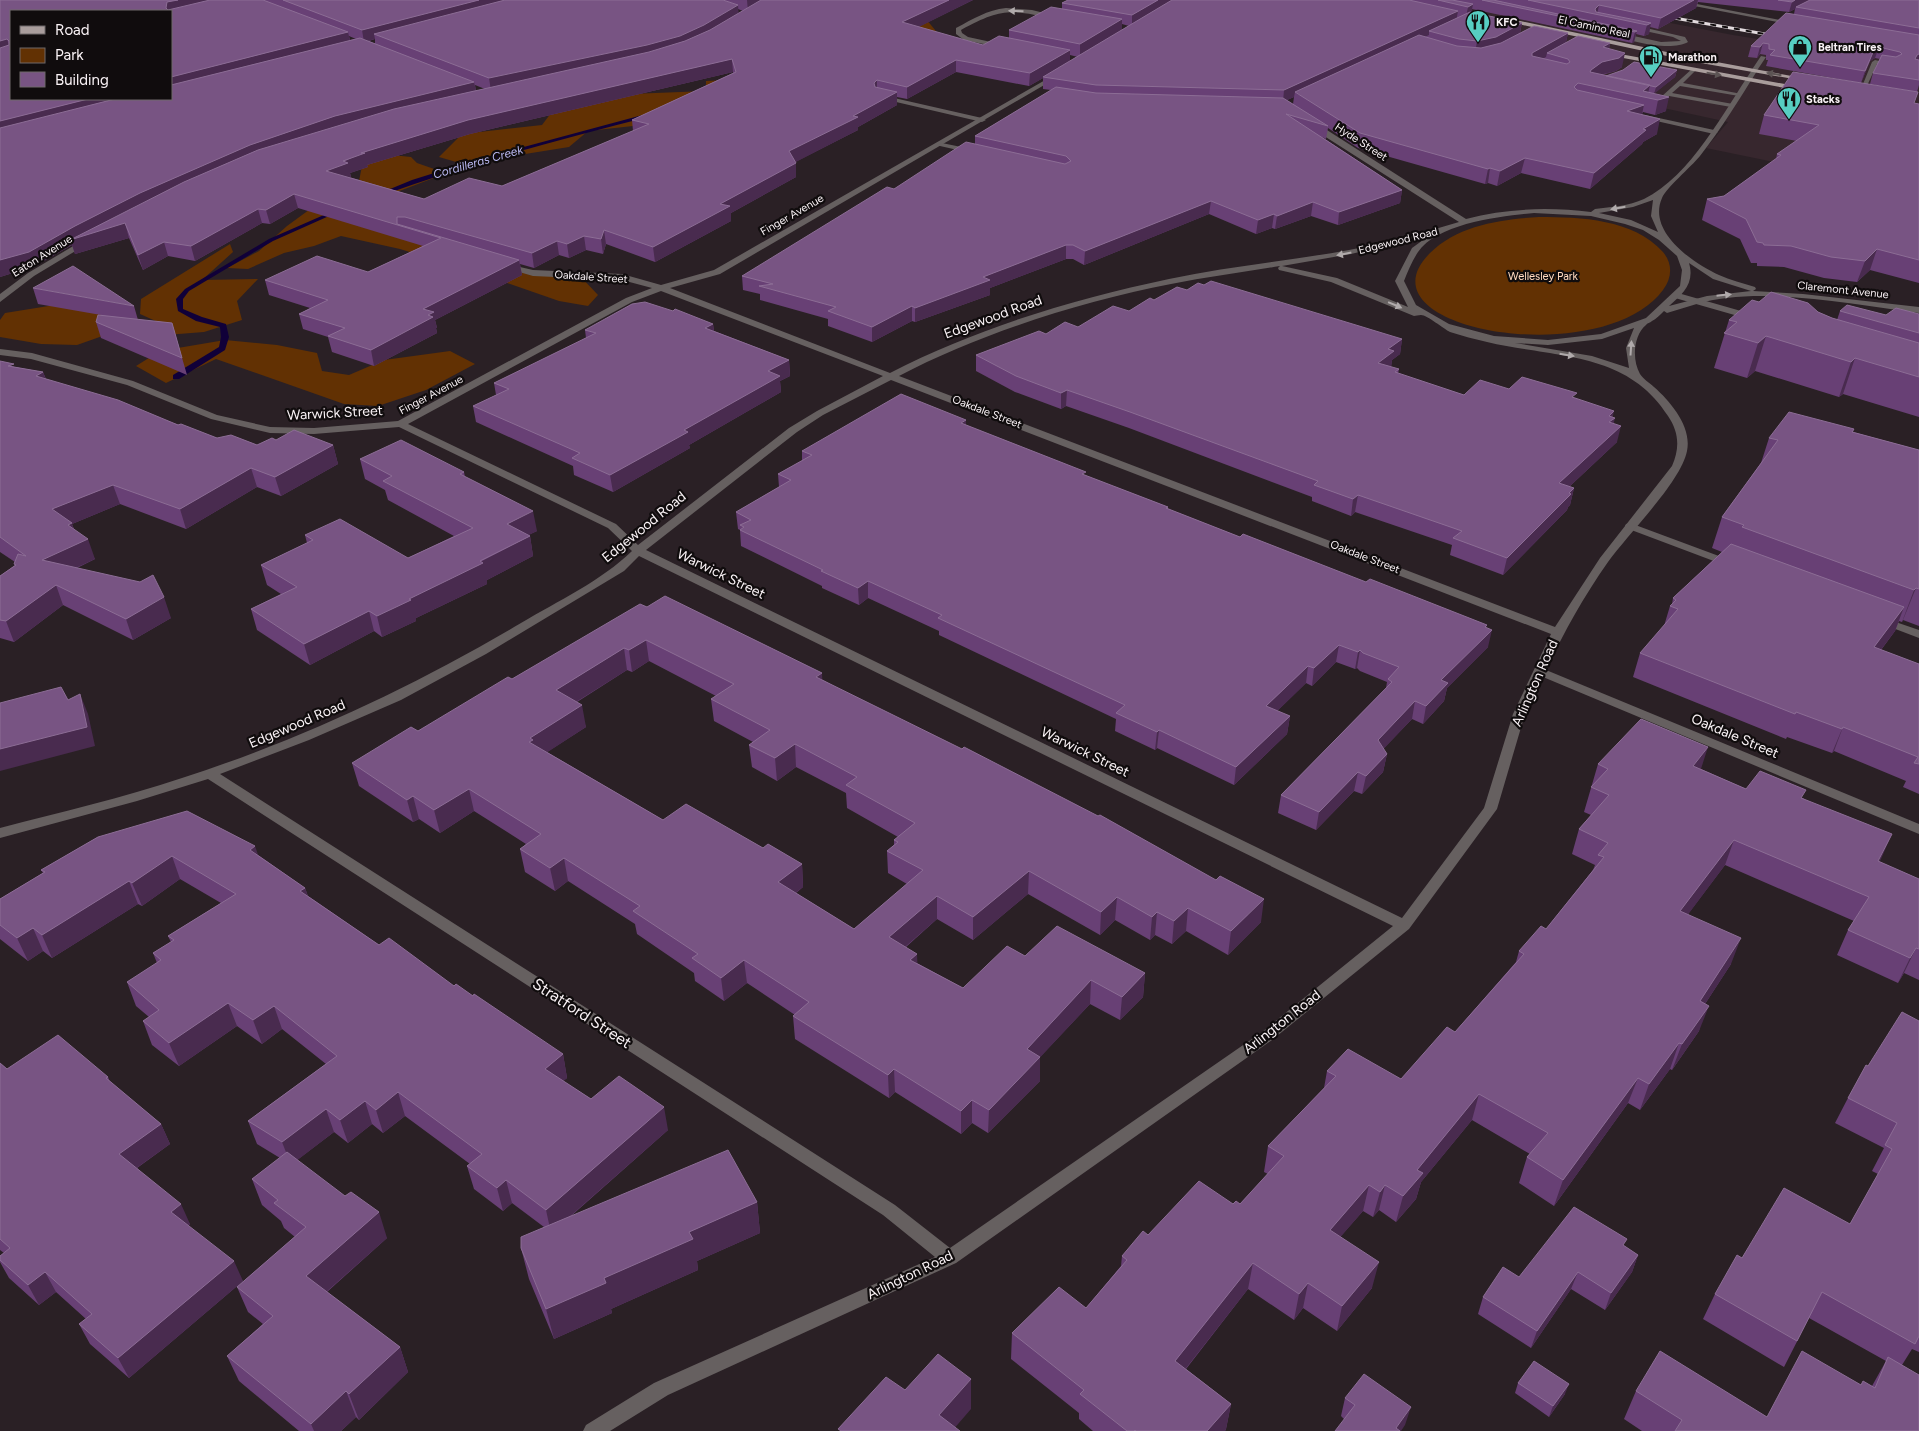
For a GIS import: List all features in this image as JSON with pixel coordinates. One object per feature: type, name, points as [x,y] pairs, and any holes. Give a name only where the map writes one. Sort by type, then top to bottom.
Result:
[{"type":"main road","name":"El Camino Real","points":[[1499,19],[1754,71],[1811,80]]},
{"type":"main road","name":"El Camino Real","points":[[1601,52],[1813,91]]},
{"type":"main road","points":[[1854,87],[1872,90]]},
{"type":"street","points":[[1666,0],[1798,24]]},
{"type":"street","points":[[1012,48],[966,39],[959,34],[958,29],[988,13],[1000,11],[1021,11],[1066,18]]},
{"type":"street","points":[[1780,21],[1790,16]]},
{"type":"street","points":[[1615,34],[1663,43],[1677,44],[1685,42],[1680,36],[1627,24]]},
{"type":"street","points":[[1619,28],[1641,32],[1665,33]]},
{"type":"street","points":[[1428,319],[1412,306],[1404,294],[1400,283],[1406,260],[1430,238],[1462,223],[1509,213],[1586,211],[1625,207],[1653,197],[1696,156],[1763,57]]},
{"type":"street","points":[[1630,65],[1638,60]]},
{"type":"street","points":[[1862,88],[1875,62],[1893,65]]},
{"type":"street","name":"Finger Avenue","points":[[400,424],[629,300],[661,288],[717,272],[1066,70]]},
{"type":"street","points":[[1644,96],[1662,99],[1692,70]]},
{"type":"street","points":[[1678,84],[1739,94]]},
{"type":"street","points":[[1029,92],[1039,94]]},
{"type":"street","points":[[1667,94],[1731,105]]},
{"type":"street","points":[[878,97],[982,120]]},
{"type":"street","points":[[1633,114],[1714,132]]},
{"type":"street","name":"Hyde Street","points":[[1308,121],[1462,223]]},
{"type":"street","points":[[940,144],[978,153]]},
{"type":"street","points":[[1663,189],[1654,206],[1654,214],[1656,223],[1669,244]]},
{"type":"street","points":[[1560,211],[1604,216],[1635,224],[1655,233],[1669,244]]},
{"type":"street","name":"Edgewood Road","points":[[0,833],[113,803],[210,774],[270,752],[338,723],[454,667],[620,569],[638,550],[793,430],[820,413],[892,375],[962,344],[1084,301],[1133,289],[1351,252],[1462,223]]},
{"type":"street","name":"Eaton Avenue","points":[[0,299],[12,288],[44,267],[92,240]]},
{"type":"street","name":"Claremont Avenue","points":[[1669,244],[1680,254],[1716,277],[1764,293]]},
{"type":"street","points":[[1451,329],[1478,337],[1537,343],[1568,342],[1620,332],[1642,323],[1661,312],[1678,296],[1687,278],[1686,266],[1680,254]]},
{"type":"street","name":"Oakdale Street","points":[[496,262],[533,273],[622,277],[661,288],[1558,632]]},
{"type":"street","name":"Edgewood Road","points":[[1247,269],[1282,268],[1341,282],[1451,329]]},
{"type":"street","name":"Claremont Avenue","points":[[1661,312],[1693,301],[1720,295],[1764,293],[1919,310]]},
{"type":"street","points":[[1678,296],[1763,320]]},
{"type":"street","points":[[1636,375],[1630,349],[1632,339],[1642,323]]},
{"type":"street","name":"Arlington Road","points":[[593,1431],[662,1390],[950,1258],[1267,1036],[1404,925],[1490,809],[1519,714],[1558,632],[1604,560],[1673,473],[1681,458],[1683,441],[1678,423],[1667,406],[1636,375],[1610,363],[1487,340],[1451,329]]},
{"type":"street","name":"Warwick Street","points":[[0,352],[32,356],[130,383],[214,417],[270,430],[314,431],[400,424],[612,526],[638,550],[1404,925]]},
{"type":"street","points":[[1630,526],[1739,567]]},
{"type":"street","points":[[1874,618],[1919,634]]},
{"type":"street","name":"Oakdale Street","points":[[1539,671],[1919,829]]},
{"type":"street","name":"Stratford Street","points":[[210,774],[889,1210],[950,1258]]},
{"type":"shaded area","points":[[1427,0],[1550,0],[1733,35],[1919,65],[1919,171],[1889,186],[1706,148],[1728,122],[1387,48]]},
{"type":"green space","points":[[926,19],[950,48],[669,122],[588,131],[569,147],[463,164],[439,157],[462,134],[542,125],[551,113],[630,94],[706,91],[706,81],[747,79]]},
{"type":"green space","points":[[382,154],[411,157],[417,163],[437,170],[439,176],[381,198],[483,263],[582,278],[598,295],[588,306],[559,301],[400,249],[341,236],[314,246],[284,253],[248,269],[227,268],[259,251],[287,226],[313,207],[359,181],[363,161]]},
{"type":"green space","name":"Wellesley Park","points":[[1539,217],[1589,219],[1622,226],[1637,233],[1651,241],[1666,257],[1670,266],[1670,276],[1666,285],[1663,290],[1632,315],[1590,330],[1542,335],[1495,331],[1454,320],[1425,303],[1415,280],[1430,253],[1441,243],[1481,225]]},
{"type":"green space","points":[[230,244],[233,252],[202,280],[258,279],[237,301],[242,320],[204,332],[166,335],[169,327],[140,314],[141,299]]},
{"type":"green space","points":[[61,304],[124,311],[128,327],[77,345],[41,344],[0,337],[0,320],[5,313]]},
{"type":"green space","points":[[225,340],[277,345],[317,353],[322,371],[349,375],[384,360],[450,351],[475,364],[426,390],[378,406],[344,404],[216,359],[166,383],[136,366],[160,351]]},
{"type":"building","points":[[0,0],[178,0],[167,2],[166,8],[168,10],[10,10],[10,100],[84,100],[0,121],[0,48],[9,45],[9,41],[7,39],[0,41]]},
{"type":"building","points":[[210,0],[263,0],[348,32],[172,77],[172,10],[168,10]]},
{"type":"building","points":[[283,0],[479,0],[362,30]]},
{"type":"building","points":[[505,0],[723,0],[738,5],[704,25],[680,36],[647,45],[489,78],[374,34]]},
{"type":"building","points":[[761,0],[949,0],[902,22],[983,45],[999,36],[1070,50],[1030,73],[956,60],[907,87],[877,80],[874,83],[875,87],[897,92],[853,116],[858,117],[789,151],[796,163],[720,204],[730,206],[653,247],[604,230],[601,239],[584,236],[567,244],[557,241],[532,253],[405,217],[397,217],[397,224],[519,260],[423,309],[434,312],[428,315],[433,317],[371,350],[328,336],[345,328],[299,314],[328,300],[265,280],[317,256],[368,272],[441,238],[294,194],[266,210],[258,209],[191,246],[164,242],[138,255],[125,223],[70,240],[184,182],[258,150],[394,109],[649,52],[685,41],[710,30]],"holes":[[[732,59],[736,72],[632,120],[649,124],[502,186],[469,178],[424,199],[326,171],[348,163],[343,161],[365,153],[361,153],[468,120]]]},
{"type":"building","points":[[1068,0],[1158,0],[1132,15],[1062,3]]},
{"type":"building","points":[[1172,0],[1409,0],[1458,11],[1284,90],[1096,85],[1043,77]]},
{"type":"building","points":[[1438,0],[1452,0],[1473,4],[1468,7]]},
{"type":"building","points":[[1482,0],[1493,0],[1637,31],[1635,32]]},
{"type":"building","points":[[1528,0],[1694,0],[1661,18],[1599,5],[1595,9],[1596,12],[1651,23],[1647,25]]},
{"type":"building","points":[[1778,0],[1795,0],[1792,2]]},
{"type":"building","points":[[1810,0],[1919,0],[1919,28],[1796,7]]},
{"type":"building","points":[[1051,7],[1122,19],[1080,44],[1009,30]]},
{"type":"building","points":[[1470,12],[1522,23],[1496,37],[1477,41],[1459,39],[1429,31]]},
{"type":"building","points":[[1786,13],[1919,35],[1919,54],[1915,59],[1919,60],[1919,80],[1873,73],[1882,55],[1896,57],[1902,54],[1879,47],[1874,50],[1865,71],[1770,55],[1775,50],[1769,49],[1769,44],[1763,43],[1760,47],[1751,46]]},
{"type":"building","points":[[1534,26],[1568,33],[1532,53],[1532,56],[1567,64],[1570,62],[1568,59],[1547,53],[1578,36],[1610,43],[1603,47],[1625,53],[1619,58],[1602,62],[1590,72],[1650,85],[1643,91],[1669,97],[1658,100],[1578,83],[1574,87],[1577,90],[1644,105],[1627,111],[1660,119],[1643,129],[1646,130],[1594,173],[1525,158],[1500,171],[1488,169],[1360,133],[1295,92],[1419,35],[1457,46],[1481,48],[1501,43]]},
{"type":"building","points":[[360,38],[474,82],[335,116],[250,145],[140,193],[29,252],[0,260],[0,128],[111,100],[172,100],[172,85]]},
{"type":"building","points":[[1634,62],[1677,70],[1656,87],[1606,76],[1623,70]]},
{"type":"building","points":[[1793,72],[1918,92],[1914,103],[1919,104],[1919,260],[1877,249],[1865,261],[1831,257],[1791,246],[1764,245],[1757,242],[1746,219],[1707,199],[1724,196],[1781,155],[1777,154],[1819,125],[1764,115]]},
{"type":"building","points":[[1056,87],[1096,93],[1283,98],[1328,126],[1286,114],[1402,190],[1339,212],[1313,202],[1277,216],[1274,214],[1258,220],[1211,201],[1085,251],[1073,245],[1066,245],[983,277],[990,280],[915,308],[912,306],[872,327],[828,311],[836,307],[759,286],[773,284],[742,276],[887,187],[894,189],[966,142],[1065,164],[1071,161],[1066,156],[975,136]]},
{"type":"building","points":[[73,266],[134,306],[33,288]]},
{"type":"building","points":[[1211,281],[1402,339],[1388,349],[1394,351],[1378,363],[1399,369],[1395,372],[1464,395],[1480,380],[1509,389],[1522,377],[1577,393],[1572,397],[1614,411],[1609,416],[1615,418],[1609,422],[1621,426],[1559,483],[1574,488],[1569,493],[1571,494],[1507,558],[1453,538],[1462,531],[1358,495],[1353,499],[1314,485],[1318,481],[1067,390],[1061,393],[1016,376],[976,355],[1039,331],[1046,334],[1065,322],[1078,327],[1113,306],[1129,311],[1150,298],[1154,300],[1177,287],[1187,290],[1198,283],[1204,285]]},
{"type":"building","points":[[1771,292],[1808,303],[1818,312],[1832,318],[1919,343],[1919,377],[1855,358],[1851,362],[1766,336],[1758,343],[1724,333],[1737,322],[1729,320],[1752,300],[1759,302]]},
{"type":"building","points":[[645,302],[673,311],[675,309],[713,324],[705,328],[789,360],[768,371],[780,376],[684,430],[688,432],[610,475],[572,458],[580,453],[473,406],[509,389],[494,383],[596,333],[585,330],[632,304]]},
{"type":"building","points":[[1847,305],[1886,315],[1896,308],[1919,314],[1919,333],[1840,311]]},
{"type":"building","points":[[98,315],[172,323],[182,358],[96,322]]},
{"type":"building","points":[[0,361],[14,364],[8,366],[43,372],[36,376],[118,400],[178,425],[181,424],[217,438],[231,435],[257,445],[272,438],[276,440],[294,430],[333,445],[275,477],[251,468],[180,509],[113,485],[52,509],[72,523],[68,525],[88,539],[42,560],[140,582],[153,575],[164,597],[126,619],[56,585],[6,621],[0,620],[0,576],[16,565],[14,564],[18,554],[26,556],[0,537]]},
{"type":"building","points":[[901,394],[966,420],[961,423],[1086,472],[1082,474],[1168,507],[1166,508],[1240,537],[1243,534],[1366,582],[1370,579],[1487,625],[1485,627],[1492,630],[1441,680],[1448,683],[1426,706],[1415,701],[1378,740],[1387,754],[1366,776],[1358,772],[1319,812],[1281,795],[1392,682],[1388,679],[1399,667],[1363,653],[1360,650],[1358,652],[1339,645],[1314,668],[1308,666],[1266,706],[1290,716],[1236,767],[1159,730],[1157,732],[1116,713],[1125,705],[938,618],[942,615],[868,581],[858,588],[740,530],[744,527],[740,525],[751,520],[736,512],[791,480],[778,474],[812,455],[802,451]]},
{"type":"building","points":[[1789,412],[1854,429],[1852,432],[1919,450],[1919,589],[1916,588],[1914,590],[1742,527],[1744,525],[1722,517],[1778,440],[1769,438]]},
{"type":"building","points":[[401,440],[464,472],[460,474],[533,511],[507,524],[530,536],[480,561],[483,563],[409,599],[411,600],[377,616],[369,611],[304,644],[251,609],[297,587],[261,565],[313,540],[305,535],[340,519],[408,558],[473,528],[383,481],[392,476],[360,459]]},
{"type":"building","points":[[1731,544],[1904,607],[1874,647],[1919,664],[1919,764],[1914,763],[1918,757],[1843,727],[1842,729],[1796,712],[1795,714],[1640,653],[1678,609],[1670,606],[1676,600],[1673,598]]},
{"type":"building","points":[[665,596],[822,673],[816,677],[962,749],[964,747],[1098,816],[1100,815],[1216,880],[1220,876],[1264,899],[1231,931],[1188,908],[1174,921],[1157,912],[1152,917],[1117,897],[1101,912],[1029,871],[973,917],[937,896],[889,937],[917,954],[910,960],[963,988],[1007,946],[1025,956],[1057,926],[1145,973],[1122,997],[1091,980],[1027,1049],[1040,1057],[989,1110],[972,1100],[961,1111],[894,1069],[888,1075],[793,1016],[809,1002],[744,960],[721,978],[692,958],[698,954],[633,911],[640,906],[564,858],[550,868],[520,849],[541,834],[469,789],[434,810],[413,796],[407,800],[352,763],[411,727],[418,731],[508,677],[512,679],[640,604],[647,607]],"holes":[[[646,640],[734,684],[711,699],[770,730],[749,745],[775,758],[795,744],[857,777],[846,785],[915,823],[894,840],[898,842],[887,851],[923,870],[854,929],[778,882],[802,864],[768,844],[763,848],[686,804],[663,820],[529,742],[533,740],[530,738],[582,705],[556,690],[624,648],[629,650]]]},
{"type":"building","points":[[61,687],[68,700],[80,694],[87,727],[0,749],[0,703]]},
{"type":"building","points":[[1641,719],[1708,747],[1693,766],[1746,789],[1760,771],[1806,790],[1801,798],[1892,834],[1878,861],[1919,879],[1919,949],[1916,948],[1910,958],[1848,930],[1869,897],[1734,840],[1680,911],[1741,938],[1700,1001],[1709,1006],[1682,1044],[1679,1043],[1649,1084],[1638,1078],[1563,1180],[1527,1157],[1548,1133],[1479,1094],[1417,1170],[1423,1173],[1403,1196],[1385,1185],[1380,1192],[1369,1185],[1330,1230],[1379,1262],[1342,1306],[1308,1283],[1299,1294],[1253,1263],[1175,1361],[1231,1404],[1207,1431],[1127,1431],[1080,1394],[1084,1390],[1012,1333],[1059,1287],[1086,1308],[1127,1260],[1122,1256],[1143,1231],[1148,1235],[1199,1181],[1233,1204],[1236,1201],[1240,1204],[1284,1156],[1268,1146],[1336,1076],[1327,1071],[1348,1049],[1401,1079],[1447,1027],[1455,1032],[1524,954],[1519,951],[1541,926],[1546,929],[1604,857],[1598,855],[1608,843],[1579,829],[1609,795],[1591,787],[1608,769],[1598,764]]},
{"type":"building","points":[[187,811],[255,846],[250,850],[305,888],[300,891],[379,945],[389,938],[454,986],[456,984],[473,996],[474,994],[563,1054],[545,1069],[591,1099],[619,1076],[664,1107],[546,1210],[506,1180],[497,1188],[467,1166],[482,1154],[398,1092],[376,1110],[365,1101],[340,1120],[326,1109],[282,1142],[248,1121],[337,1056],[274,1006],[253,1020],[228,1003],[169,1043],[143,1021],[159,1010],[127,982],[161,960],[153,953],[174,940],[168,936],[236,894],[172,856],[132,883],[129,881],[42,935],[33,928],[17,938],[0,925],[0,899],[45,872],[41,870],[98,837]]},
{"type":"building","points":[[1902,1012],[1919,1021],[1919,1336],[1915,1344],[1822,1292],[1797,1341],[1715,1294],[1737,1255],[1742,1258],[1784,1188],[1850,1224],[1892,1149],[1885,1145],[1897,1123],[1848,1098],[1866,1065],[1868,1066]]},
{"type":"building","points":[[58,1035],[161,1124],[119,1154],[181,1204],[171,1212],[234,1261],[118,1358],[79,1324],[92,1314],[45,1272],[28,1285],[0,1260],[0,1256],[10,1248],[0,1239],[0,1063],[7,1069]]},
{"type":"building","points":[[728,1150],[757,1202],[689,1232],[693,1239],[604,1278],[606,1283],[546,1309],[521,1248],[521,1237]]},
{"type":"building","points":[[287,1152],[345,1196],[351,1192],[379,1212],[306,1276],[400,1347],[349,1394],[346,1391],[311,1424],[227,1356],[273,1316],[237,1287],[306,1227],[274,1203],[278,1200],[252,1179]]},
{"type":"building","points":[[1574,1207],[1627,1239],[1623,1245],[1638,1255],[1611,1293],[1578,1272],[1537,1331],[1483,1297],[1503,1267],[1519,1277]]},
{"type":"building","points":[[1660,1351],[1767,1417],[1802,1351],[1861,1385],[1863,1381],[1875,1388],[1888,1357],[1919,1375],[1919,1431],[1675,1431],[1682,1420],[1636,1391]]},
{"type":"building","points":[[938,1354],[971,1379],[939,1415],[960,1431],[841,1431],[838,1429],[886,1377],[905,1390]]},
{"type":"building","points":[[1534,1361],[1569,1384],[1553,1406],[1518,1383]]},
{"type":"building","points":[[1364,1374],[1411,1407],[1396,1428],[1400,1431],[1335,1431],[1355,1405],[1345,1398]]},
{"type":"waterway","name":"Cordilleras Creek","points":[[381,194],[481,160],[650,115]]},
{"type":"waterway","name":"Cordilleras Creek","points":[[176,377],[222,348],[225,337],[223,326],[199,319],[180,310],[179,299],[187,290],[271,240],[335,212]]},
{"type":"railway","points":[[1663,16],[1776,36]]},
{"type":"place","name":"KFC","points":[[1478,43]]},
{"type":"place","name":"Beltran Tires","points":[[1800,68]]},
{"type":"place","name":"Marathon","points":[[1651,78]]},
{"type":"place","name":"Stacks","points":[[1789,120]]}]
